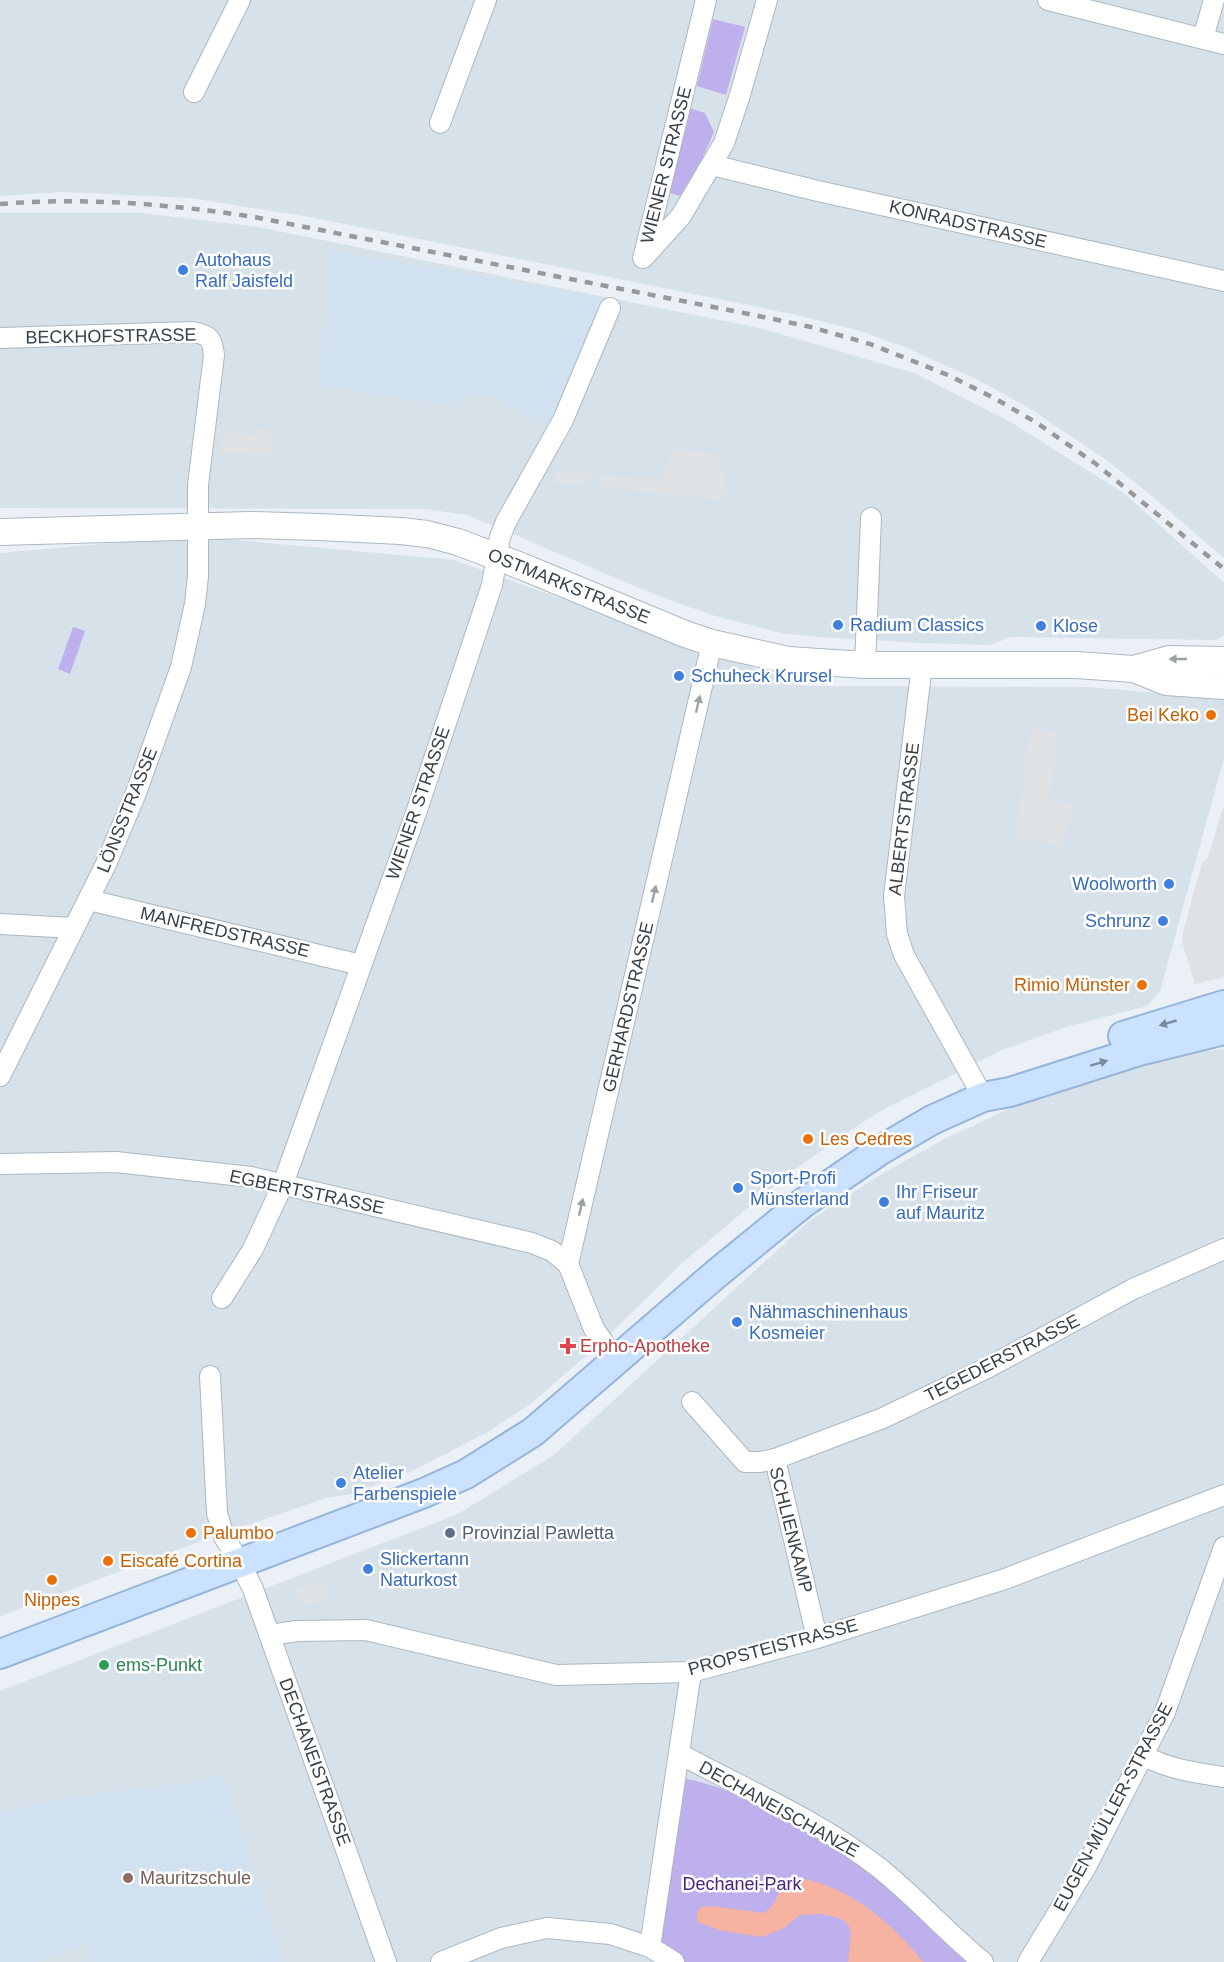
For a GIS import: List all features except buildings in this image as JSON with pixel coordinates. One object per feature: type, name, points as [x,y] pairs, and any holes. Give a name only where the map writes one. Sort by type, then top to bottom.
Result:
[{"type":"main road","points":[[982,1097],[1004,1077],[1092,1045],[1224,1005]]},
{"type":"main road","points":[[0,1654],[424,1493],[466,1474],[533,1432],[716,1274],[803,1203],[879,1150],[932,1120],[982,1097],[1010,1092],[1139,1051],[1224,1030]]},
{"type":"street","points":[[194,92],[240,0]]},
{"type":"street","points":[[441,123],[486,0]]},
{"type":"street","name":"WIENER STRASSE","points":[[706,0],[643,258],[681,216],[724,143],[767,0]]},
{"type":"street","points":[[1048,0],[1224,44]]},
{"type":"street","points":[[1203,38],[1214,0]]},
{"type":"street","name":"KONRADSTRASSE","points":[[712,165],[1224,281]]},
{"type":"street","name":"WIENER STRASSE","points":[[222,1298],[253,1249],[283,1184],[450,712],[492,585],[500,537],[506,522],[563,420],[610,308]]},
{"type":"street","name":"BECKHOFSTRASSE","points":[[0,338],[193,332],[205,334],[212,342],[214,355],[198,485],[197,526]]},
{"type":"street","points":[[865,665],[871,518]]},
{"type":"street","name":"OSTMARKSTRASSE","points":[[0,532],[197,526],[318,527],[427,534],[496,557],[712,643],[788,660],[865,665],[1065,665],[1134,669],[1166,682],[1224,686]]},
{"type":"street","name":"LÖNSSTRASSE","points":[[0,1076],[89,900],[136,793],[181,667],[195,604],[198,576],[197,526]]},
{"type":"street","name":"GERHARDSTRASSE","points":[[568,1264],[712,643]]},
{"type":"street","name":"OSTMARKSTRASSE","points":[[1134,669],[1169,658],[1224,660]]},
{"type":"street","name":"ALBERTSTRASSE","points":[[922,665],[894,897],[897,934],[904,955],[982,1097]]},
{"type":"street","name":"MANFREDSTRASSE","points":[[89,900],[361,965]]},
{"type":"street","points":[[0,924],[74,928]]},
{"type":"street","name":"EGBERTSTRASSE","points":[[0,1164],[116,1162],[251,1177],[532,1243],[552,1251],[568,1264]]},
{"type":"street","name":"TEGEDERSTRASSE","points":[[776,1459],[883,1418],[987,1368],[1133,1289],[1224,1249]]},
{"type":"street","points":[[568,1264],[594,1329],[604,1346],[617,1361]]},
{"type":"street","points":[[210,1376],[217,1513],[224,1537],[240,1563]]},
{"type":"street","name":"SCHLIENKAMP","points":[[692,1402],[745,1462],[776,1459],[817,1638]]},
{"type":"street","name":"PROPSTEISTRASSE","points":[[270,1635],[297,1631],[366,1630],[556,1675],[691,1672],[817,1638],[1005,1578],[1224,1495]]},
{"type":"street","name":"EUGEN-MÜLLER-STRASSE","points":[[1028,1962],[1087,1865],[1165,1712],[1224,1547]]},
{"type":"street","name":"DECHANEISTRASSE","points":[[240,1563],[254,1589],[386,1962]]},
{"type":"street","name":"DECHANEISCHANZE","points":[[650,1947],[691,1672]]},
{"type":"street","name":"DECHANEISCHANZE","points":[[680,1754],[839,1838],[879,1867],[983,1962]]},
{"type":"street","points":[[1144,1756],[1158,1763],[1189,1772],[1224,1777]]},
{"type":"street","points":[[441,1962],[501,1938],[547,1928],[610,1934],[650,1947],[674,1962]]},
{"type":"shaded area","points":[[0,0],[1224,0],[1224,558],[1109,462],[1031,409],[980,381],[907,348],[860,331],[797,315],[310,217],[190,198],[64,192],[0,196]]},
{"type":"shaded area","points":[[0,213],[142,213],[258,227],[759,328],[914,373],[1009,421],[1125,494],[1224,583],[1224,635],[1217,640],[1011,637],[990,645],[818,637],[781,633],[712,615],[653,594],[468,515],[425,509],[0,508]]},
{"type":"shaded area","points":[[330,250],[602,298],[549,429],[492,397],[463,398],[448,405],[319,385]]},
{"type":"shaded area","points":[[257,428],[272,430],[272,454],[220,453],[222,432],[256,435]]},
{"type":"shaded area","points":[[673,449],[720,454],[719,467],[726,468],[724,487],[727,487],[726,501],[600,487],[601,475],[661,479]]},
{"type":"shaded area","points":[[558,472],[592,474],[585,486],[552,483]]},
{"type":"shaded area","points":[[190,536],[454,560],[805,686],[1089,687],[1224,699],[1224,758],[1160,991],[1147,1006],[1066,1027],[1002,1050],[875,1114],[788,1174],[680,1265],[606,1338],[533,1402],[488,1432],[416,1469],[352,1494],[326,1498],[212,1537],[0,1616],[0,553]]},
{"type":"shaded area","points":[[1030,729],[1058,732],[1050,800],[1073,805],[1063,848],[1025,837],[1015,840]]},
{"type":"shaded area","points":[[1224,805],[1224,977],[1195,984],[1182,942],[1183,932],[1202,863],[1207,859]]},
{"type":"shaded area","points":[[1224,1049],[1224,1962],[0,1962],[0,1691],[458,1514],[554,1455],[809,1221],[880,1175],[944,1139],[1050,1090],[1142,1060]]},
{"type":"shaded area","points":[[323,1580],[329,1599],[301,1607],[295,1589]]},
{"type":"shaded area","name":"Mauritzschule","points":[[223,1774],[284,1962],[94,1962],[88,1944],[34,1962],[0,1962],[0,1812],[49,1801],[155,1786],[197,1783]]},
{"type":"shaded area","points":[[804,1879],[855,1899],[885,1922],[923,1962],[848,1962],[851,1934],[849,1926],[843,1920],[822,1914],[800,1915],[784,1928],[762,1937],[723,1931],[697,1922],[697,1913],[701,1907],[711,1906],[764,1913],[774,1903],[782,1889]]},
{"type":"green space","points":[[713,19],[745,27],[726,95],[697,86]]},
{"type":"green space","points":[[685,107],[705,113],[714,132],[702,159],[680,196],[664,191]]},
{"type":"green space","points":[[73,627],[85,631],[70,674],[58,669]]},
{"type":"green space","name":"Dechanei-Park","points":[[685,1779],[715,1786],[744,1798],[835,1847],[901,1896],[966,1962],[678,1962],[656,1940],[680,1782]]},
{"type":"railway","points":[[0,204],[64,201],[127,203],[190,208],[254,217],[749,314],[811,327],[870,344],[948,375],[1037,423],[1096,464],[1224,569]]},
{"type":"place","name":"Autohaus Ralf Jaisfeld","points":[[183,270]]},
{"type":"place","name":"Radium Classics","points":[[838,625]]},
{"type":"place","name":"Klose","points":[[1041,626]]},
{"type":"place","name":"Schuheck Krursel","points":[[679,676]]},
{"type":"place","name":"Bei Keko","points":[[1211,715]]},
{"type":"place","name":"Woolworth","points":[[1169,884]]},
{"type":"place","name":"Schrunz","points":[[1163,921]]},
{"type":"place","name":"Rimio Münster","points":[[1142,985]]},
{"type":"place","name":"Les Cedres","points":[[808,1139]]},
{"type":"place","name":"Sport-Profi Münsterland","points":[[738,1188]]},
{"type":"place","name":"Ihr Friseur auf Mauritz","points":[[884,1202]]},
{"type":"place","name":"Nähmaschinenhaus Kosmeier","points":[[737,1322]]},
{"type":"place","name":"Erpho-Apotheke","points":[[568,1346]]},
{"type":"place","name":"Atelier Farbenspiele","points":[[341,1483]]},
{"type":"place","name":"Palumbo","points":[[191,1533]]},
{"type":"place","name":"Provinzial Pawletta","points":[[450,1533]]},
{"type":"place","name":"Eiscafé Cortina","points":[[108,1561]]},
{"type":"place","name":"Slickertann Naturkost","points":[[368,1569]]},
{"type":"place","name":"Nippes","points":[[52,1580]]},
{"type":"place","name":"ems-Punkt","points":[[104,1665]]},
{"type":"place","name":"Mauritzschule","points":[[128,1878]]}]
